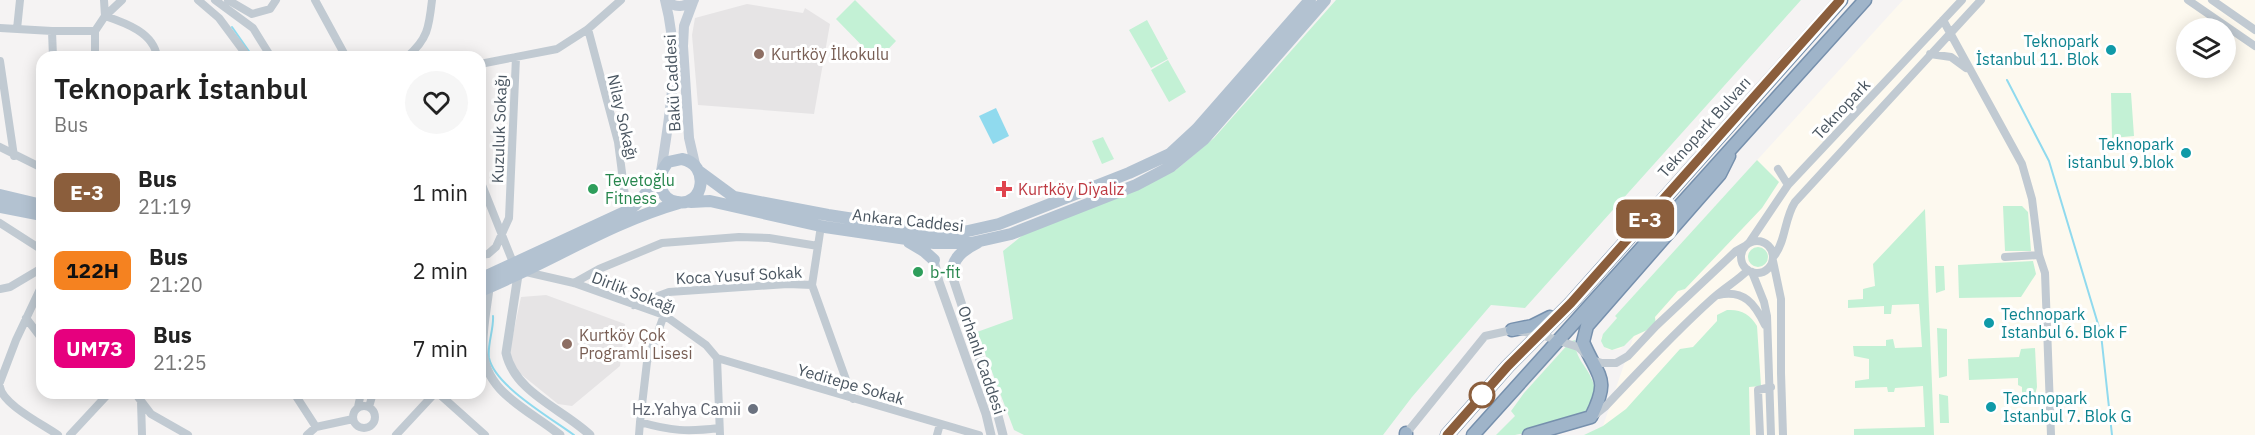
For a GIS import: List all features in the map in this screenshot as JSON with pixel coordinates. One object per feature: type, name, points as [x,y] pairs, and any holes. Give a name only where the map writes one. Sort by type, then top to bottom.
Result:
[{"type":"highway","name":"Teknopark Bulvarı","points":[[1447,435],[1538,334],[1571,303],[1840,0]]},
{"type":"highway","name":"Teknopark Bulvarı","points":[[1473,435],[1865,0]]},
{"type":"highway","points":[[1529,435],[1591,417],[1599,402],[1602,386],[1598,370],[1583,342],[1587,326],[1720,174],[1735,143]]},
{"type":"highway","points":[[1512,330],[1522,329],[1545,320],[1571,303]]},
{"type":"main road","name":"Bakü Caddesi","points":[[665,0],[674,6],[694,1]]},
{"type":"main road","name":"Bakü Caddesi","points":[[660,175],[674,89],[674,50],[665,0]]},
{"type":"main road","name":"Ankara Caddesi","points":[[486,285],[625,222],[685,202],[710,201],[821,226],[934,243],[968,231],[999,224],[1129,173],[1170,154],[1197,129],[1310,0]]},
{"type":"main road","name":"Ankara Caddesi","points":[[697,168],[734,197],[916,230],[971,243],[1011,234],[1136,185],[1176,163],[1204,139],[1325,0]]},
{"type":"main road","name":"Bakü Caddesi","points":[[694,1],[684,26],[683,46],[689,138],[697,168]]},
{"type":"main road","points":[[682,159],[697,168],[699,188],[696,196],[685,202],[672,202],[665,197],[660,185],[660,175],[668,162],[682,159]]},
{"type":"main road","name":"Ankara Caddesi","points":[[519,270],[627,211],[635,205],[660,175]]},
{"type":"main road","points":[[0,195],[36,204]]},
{"type":"main road","points":[[0,207],[36,214]]},
{"type":"main road","points":[[948,237],[952,275]]},
{"type":"main road","points":[[902,238],[934,260]]},
{"type":"main road","points":[[952,275],[952,267],[956,259],[969,247],[981,241]]},
{"type":"main road","points":[[934,243],[932,252],[934,260]]},
{"type":"street","points":[[17,29],[20,0]]},
{"type":"street","points":[[104,0],[105,16]]},
{"type":"street","points":[[95,51],[95,31],[105,16],[122,0]]},
{"type":"street","points":[[198,0],[219,18],[244,51]]},
{"type":"street","points":[[215,0],[253,28],[267,51]]},
{"type":"street","points":[[228,0],[252,14],[270,9],[276,0]]},
{"type":"street","points":[[315,0],[343,51]]},
{"type":"street","points":[[414,51],[420,46],[429,28],[432,0]]},
{"type":"street","points":[[486,63],[557,49],[588,29],[621,0]]},
{"type":"street","name":"Teknopark","points":[[1592,360],[1610,364],[1622,361],[1736,251],[1747,245],[1788,185],[1962,0]]},
{"type":"street","name":"Teknopark","points":[[1773,259],[1779,249],[1788,214],[1795,202],[1981,0]]},
{"type":"street","points":[[2188,0],[2255,46]]},
{"type":"street","points":[[2212,0],[2255,30]]},
{"type":"street","points":[[105,16],[131,24],[156,47],[156,51]]},
{"type":"street","points":[[1943,20],[2022,164],[2032,199],[2039,255],[2043,265],[2051,435]]},
{"type":"street","points":[[0,28],[52,32],[95,31]]},
{"type":"street","name":"Nilay Sokağı","points":[[588,29],[618,142],[627,211]]},
{"type":"street","points":[[52,32],[53,51]]},
{"type":"street","points":[[1930,54],[1952,57],[1970,71]]},
{"type":"street","name":"Kuzuluk Sokağı","points":[[502,236],[509,218],[516,57]]},
{"type":"street","points":[[0,61],[14,156]]},
{"type":"street","points":[[0,147],[36,165]]},
{"type":"street","points":[[1778,169],[1788,185]]},
{"type":"street","points":[[486,195],[502,236],[519,270],[506,353],[509,364],[515,376],[523,384],[575,421],[590,435]]},
{"type":"street","points":[[0,223],[36,246]]},
{"type":"street","points":[[821,226],[812,285],[853,399]]},
{"type":"street","points":[[486,255],[492,252],[502,236]]},
{"type":"street","points":[[574,283],[599,269],[662,243],[739,237],[770,238],[818,246]]},
{"type":"street","points":[[1771,435],[1771,387],[1764,302],[1741,256],[1747,245],[1760,241],[1769,246],[1781,299],[1783,435]]},
{"type":"street","points":[[2005,257],[2039,255]]},
{"type":"street","points":[[1750,271],[1757,273],[1767,270],[1773,259]]},
{"type":"street","name":"Orhanlı Caddesi","points":[[934,260],[939,282],[991,435]]},
{"type":"street","points":[[2043,265],[2046,435]]},
{"type":"street","name":"Dirlik Sokağı","points":[[519,270],[574,283],[664,315],[701,341],[717,358]]},
{"type":"street","points":[[0,289],[9,287],[36,271]]},
{"type":"street","points":[[1591,417],[1605,407],[1670,338],[1714,297],[1750,271]]},
{"type":"street","name":"Orhanlı Caddesi","points":[[952,275],[1003,435]]},
{"type":"street","name":"Koca Yusuf Sokak","points":[[634,305],[669,292],[788,284],[812,285]]},
{"type":"street","points":[[1714,297],[1720,294],[1732,294],[1749,300],[1756,307],[1768,331]]},
{"type":"street","points":[[0,379],[36,297]]},
{"type":"street","points":[[639,435],[647,362],[664,315]]},
{"type":"street","points":[[26,318],[36,331]]},
{"type":"street","points":[[1406,434],[1480,340],[1492,333],[1512,330],[1538,334],[1578,347],[1592,360]]},
{"type":"street","points":[[640,422],[664,429],[720,432],[717,358]]},
{"type":"street","name":"Yeditepe Sokak","points":[[717,358],[979,435]]},
{"type":"street","points":[[486,364],[491,378],[507,396],[560,435]]},
{"type":"street","points":[[0,387],[1,393],[8,402],[58,435]]},
{"type":"street","points":[[1760,435],[1758,390],[1771,387]]},
{"type":"street","points":[[70,435],[103,399]]},
{"type":"street","points":[[298,399],[316,427]]},
{"type":"street","points":[[358,407],[369,407],[374,412],[375,419],[368,431],[358,426],[353,419],[360,399]]},
{"type":"street","points":[[369,407],[371,399]]},
{"type":"street","points":[[396,435],[430,399]]},
{"type":"street","points":[[443,399],[485,435]]},
{"type":"street","points":[[141,401],[142,435]]},
{"type":"street","points":[[141,401],[151,414],[188,435]]},
{"type":"street","points":[[307,435],[316,427],[353,419]]},
{"type":"street","points":[[937,435],[940,424]]},
{"type":"shaded area","points":[[1903,0],[2255,0],[2255,435],[1586,435],[1603,426],[1633,338],[1620,349],[1609,350],[1604,347],[1601,338],[1617,318],[1615,316]]},
{"type":"shaded area","name":"Kurtköy İlkokulu","points":[[747,4],[803,13],[805,8],[830,24],[814,114],[698,105],[692,35],[695,18]]},
{"type":"shaded area","name":"Kurtköy Çok Programlı Lisesi","points":[[546,295],[625,324],[620,366],[572,406],[558,404],[507,363],[521,297]]},
{"type":"green space","points":[[855,0],[896,41],[877,61],[836,19]]},
{"type":"green space","points":[[1336,0],[1801,0],[1525,308],[1491,305],[1412,397],[1383,435],[1024,435],[1014,430],[977,332],[1013,319],[1003,251],[1028,231],[1091,207],[1176,170],[1214,138]]},
{"type":"green space","points":[[1147,20],[1168,59],[1151,68],[1129,30]]},
{"type":"green space","points":[[1168,60],[1186,92],[1169,102],[1151,70]]},
{"type":"green space","points":[[2111,93],[2131,93],[2134,136],[2112,138]]},
{"type":"green space","points":[[1103,137],[1114,159],[1102,164],[1092,141]]},
{"type":"green space","points":[[1757,160],[1779,182],[1762,208],[1685,289],[1678,291],[1655,317],[1656,326],[1634,336],[1624,346],[1612,350],[1604,347],[1601,341],[1603,334],[1617,318],[1615,316]]},
{"type":"green space","points":[[2003,206],[2022,206],[2028,212],[2031,251],[2005,251]]},
{"type":"green space","points":[[1925,209],[1934,435],[1854,435],[1854,429],[1925,427],[1923,386],[1895,388],[1894,392],[1888,392],[1887,387],[1855,388],[1855,381],[1869,379],[1869,359],[1854,356],[1853,346],[1886,346],[1886,340],[1893,339],[1895,348],[1922,347],[1919,304],[1892,305],[1891,314],[1884,314],[1884,306],[1848,308],[1848,300],[1863,299],[1863,289],[1875,286],[1873,264]]},
{"type":"green space","points":[[1758,247],[1765,250],[1768,257],[1765,264],[1758,267],[1751,264],[1748,257],[1751,250]]},
{"type":"green space","points":[[2033,261],[2036,274],[2021,297],[1959,298],[1958,265]]},
{"type":"green space","points":[[1935,266],[1944,266],[1945,290],[1936,293]]},
{"type":"green space","points":[[1727,310],[1745,313],[1757,326],[1761,386],[1749,387],[1750,435],[1584,435],[1603,426],[1626,409],[1680,349],[1693,347],[1717,321],[1717,315]]},
{"type":"green space","points":[[1937,328],[1947,329],[1947,376],[1939,378]]},
{"type":"green space","points":[[1575,340],[1579,358],[1591,376],[1594,386],[1593,400],[1588,409],[1576,418],[1549,427],[1515,435],[1496,435],[1515,416],[1511,411],[1524,393],[1571,341]]},
{"type":"green space","points":[[2035,348],[2037,387],[2035,395],[2022,395],[2022,387],[2018,385],[2018,378],[1969,380],[1968,359],[2019,357],[2021,349]]},
{"type":"green space","points":[[1939,394],[1948,396],[1949,423],[1940,423]]},
{"type":"water","points":[[996,108],[1009,136],[993,144],[979,116]]},
{"type":"waterway","points":[[232,27],[249,51]]},
{"type":"waterway","points":[[2007,80],[2049,161],[2101,334],[2112,435]]},
{"type":"waterway","points":[[493,316],[489,353],[493,369],[525,401],[574,435]]},
{"type":"bus line","name":"E-3","points":[[1447,435],[1538,334],[1571,303],[1840,0]]},
{"type":"place","name":"Teknopark İstanbul 11. Blok","points":[[2111,50]]},
{"type":"place","name":"Kurtköy İlkokulu","points":[[759,54]]},
{"type":"place","name":"Teknopark istanbul 9.blok","points":[[2186,153]]},
{"type":"place","name":"Tevetoğlu Fitness","points":[[593,189]]},
{"type":"place","name":"Kurtköy Diyaliz","points":[[1004,189]]},
{"type":"place","name":"b-fit","points":[[918,272]]},
{"type":"place","name":"Technopark Istanbul 6. Blok F","points":[[1989,323]]},
{"type":"place","name":"Kurtköy Çok Programlı Lisesi","points":[[567,344]]},
{"type":"place","name":"Technopark Istanbul 7. Blok G","points":[[1991,407]]},
{"type":"place","name":"Hz.Yahya Camii","points":[[753,409]]}]
